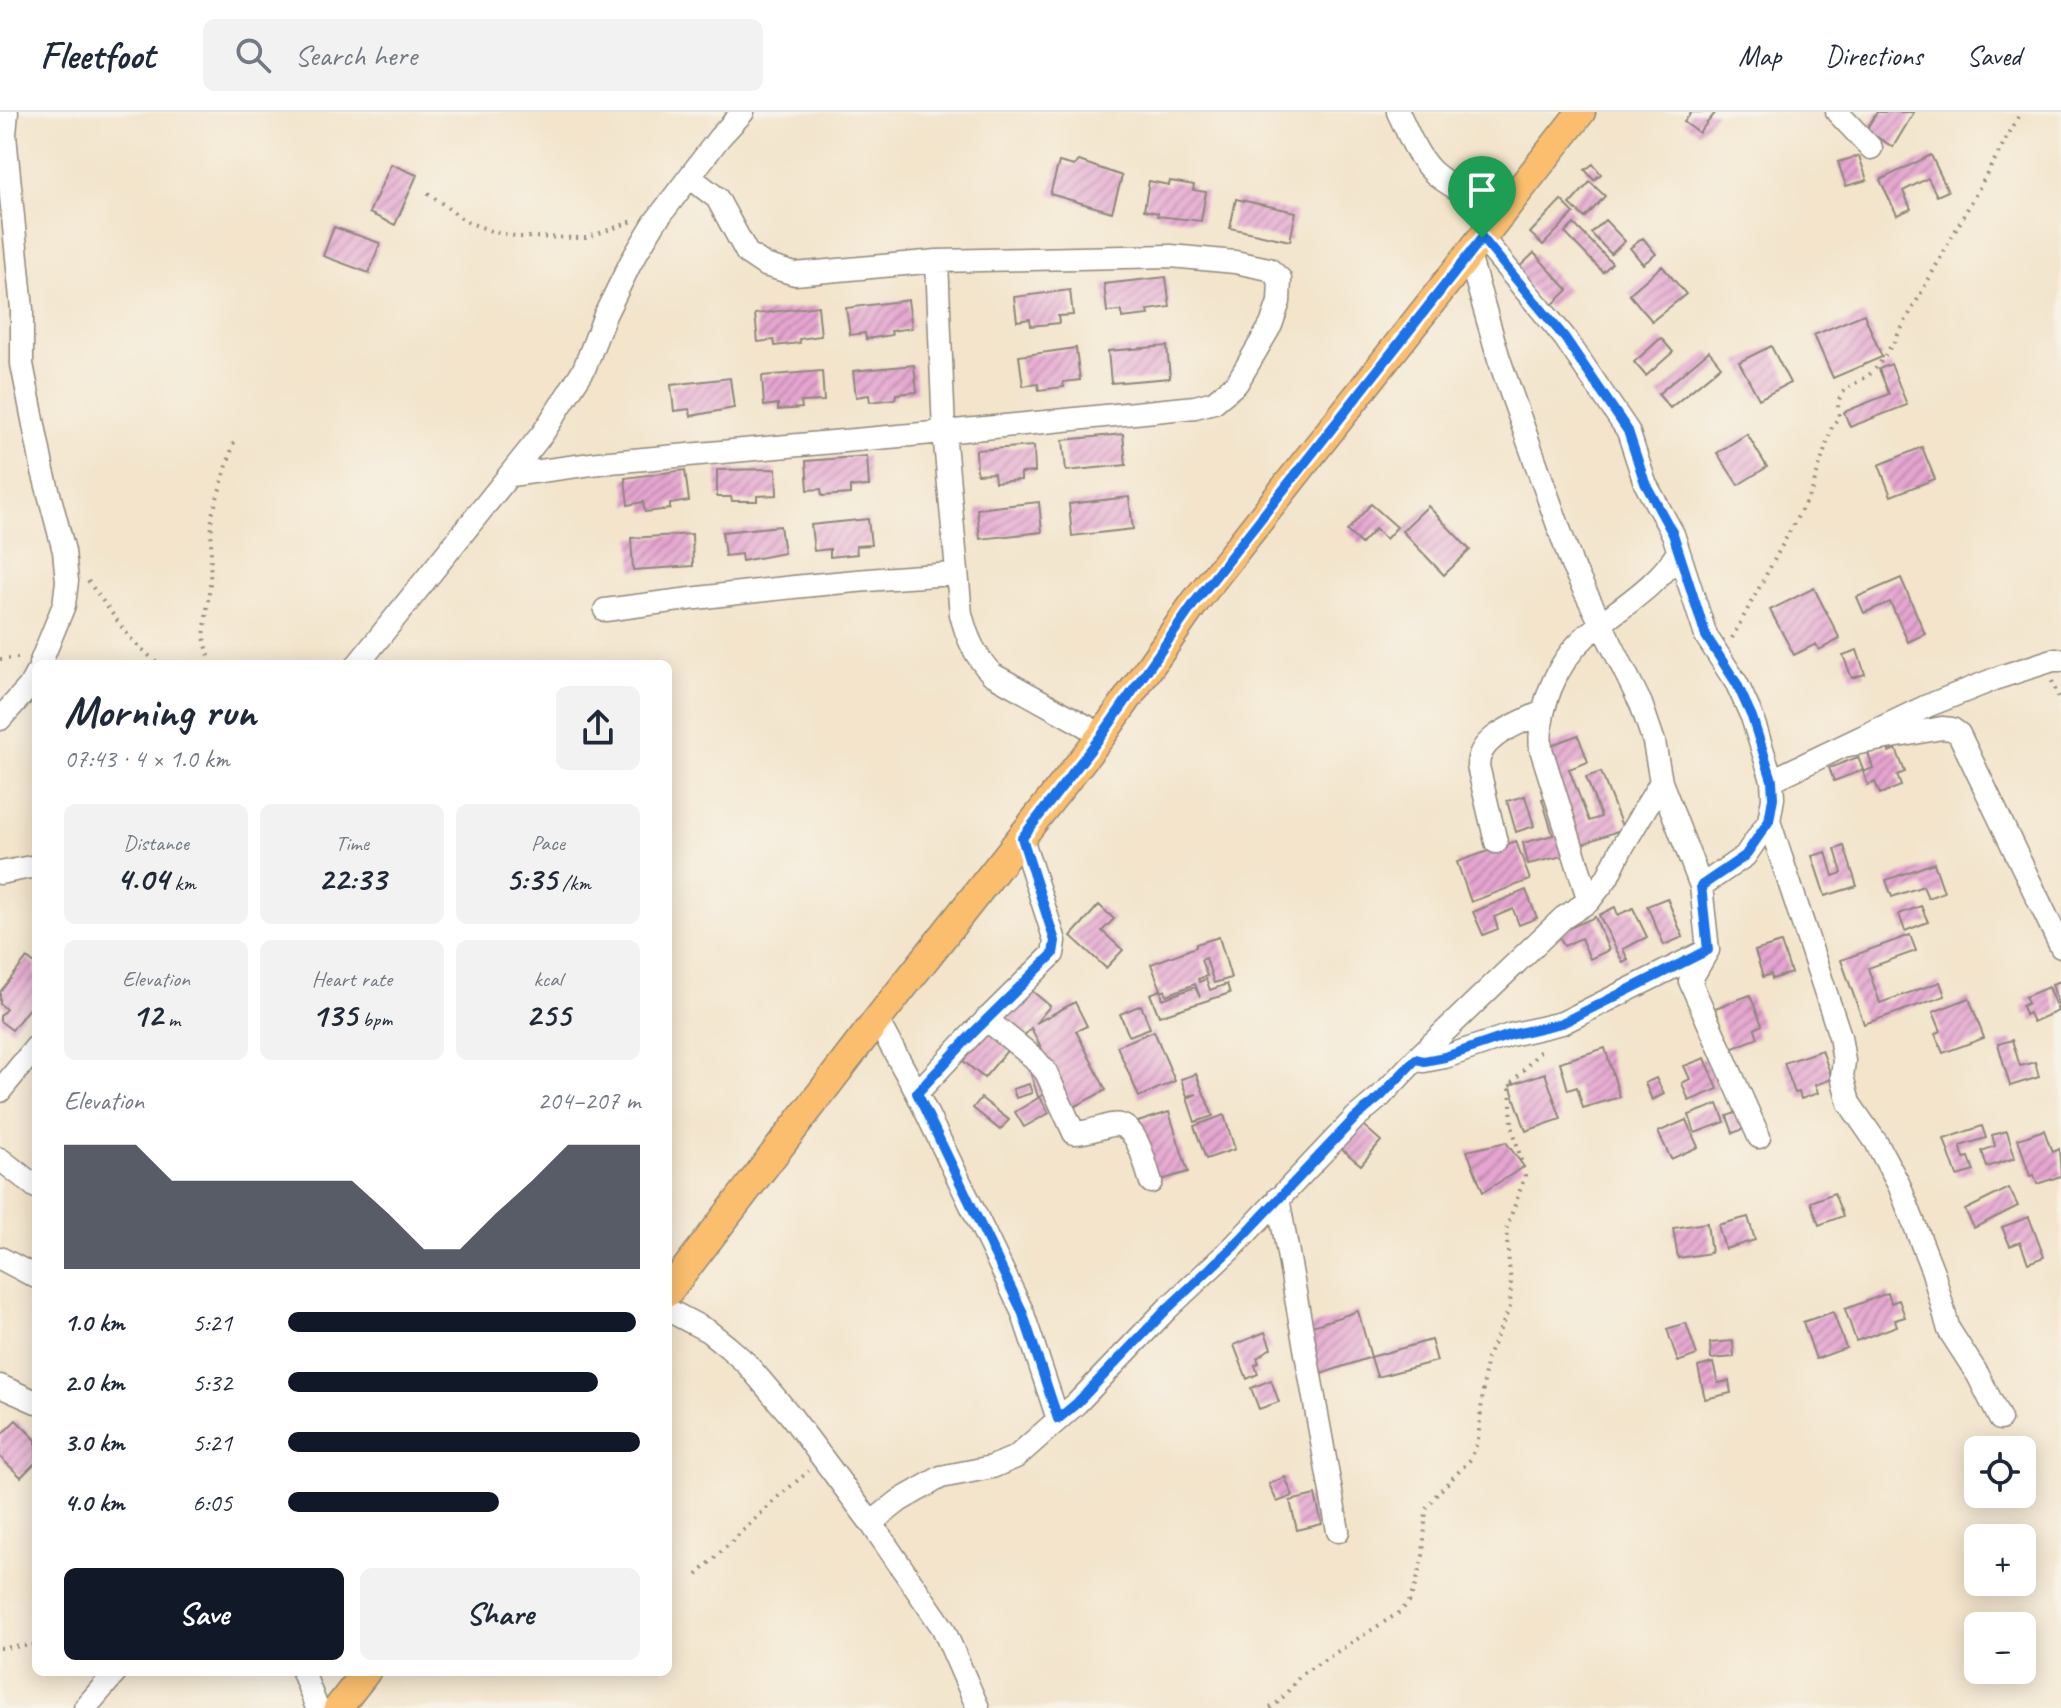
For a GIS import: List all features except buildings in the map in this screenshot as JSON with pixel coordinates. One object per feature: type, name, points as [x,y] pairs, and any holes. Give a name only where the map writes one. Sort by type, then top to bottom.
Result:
[{"type":"main road","points":[[672,1287],[1102,735],[1195,602],[1581,112]]},
{"type":"main road","points":[[338,1708],[363,1676]]},
{"type":"street","points":[[7,112],[5,135],[22,309],[22,364],[43,471],[64,551],[67,594],[42,660]]},
{"type":"street","points":[[361,660],[543,433],[584,369],[605,315],[655,222],[719,138],[743,112]]},
{"type":"street","points":[[1398,112],[1432,171],[1454,187],[1501,211]]},
{"type":"street","points":[[1837,112],[1871,148]]},
{"type":"street","points":[[511,475],[599,463],[1195,407],[1214,402],[1237,383],[1271,325],[1279,302],[1280,279],[1269,269],[1235,262],[1171,256],[937,261],[795,274],[765,265],[747,253],[717,198],[691,178]]},
{"type":"street","points":[[1475,246],[1565,338],[1617,411],[1628,431],[1645,483],[1673,534],[1702,626],[1737,684],[1752,717],[1772,780],[1769,821],[1745,856],[1701,886]]},
{"type":"street","points":[[1475,246],[1499,359],[1534,459],[1572,565],[1641,704],[1654,742],[1661,782],[1701,886],[1708,950],[1690,981],[1759,1137]]},
{"type":"street","points":[[937,261],[944,432],[956,574],[967,637],[978,659],[992,674],[1102,735]]},
{"type":"street","points":[[1589,901],[1541,749],[1539,728],[1542,712],[1569,657],[1584,638],[1652,584],[1668,569],[1678,552]]},
{"type":"street","points":[[605,610],[747,591],[956,574]]},
{"type":"street","points":[[1772,780],[1927,706],[2000,677],[2053,662]]},
{"type":"street","points":[[0,719],[32,681]]},
{"type":"street","points":[[1496,842],[1478,757],[1491,740],[1542,712]]},
{"type":"street","points":[[1843,746],[1942,728],[1959,734],[2061,947]]},
{"type":"street","points":[[871,1523],[899,1501],[941,1477],[1010,1461],[1077,1403],[1416,1059],[1563,918],[1589,901],[1607,878],[1661,782]]},
{"type":"street","points":[[1769,821],[1840,1036],[1844,1061],[1842,1076],[1849,1103],[1876,1142],[1899,1185],[1933,1272],[1949,1330],[1978,1375],[2000,1419]]},
{"type":"street","points":[[917,1093],[986,1019],[1053,954],[1055,941],[1022,838]]},
{"type":"street","points":[[0,873],[32,867]]},
{"type":"street","points":[[1416,1059],[1424,1061],[1445,1057],[1510,1035],[1562,1023],[1708,950]]},
{"type":"street","points":[[986,1019],[1034,1058],[1046,1072],[1074,1133],[1125,1125],[1132,1132],[1151,1182]]},
{"type":"street","points":[[877,1020],[917,1093],[1022,1311],[1058,1419]]},
{"type":"street","points":[[0,1091],[32,1052]]},
{"type":"street","points":[[0,1159],[32,1184]]},
{"type":"street","points":[[1278,1198],[1338,1531]]},
{"type":"street","points":[[0,1258],[32,1275]]},
{"type":"street","points":[[672,1312],[708,1331],[746,1363],[823,1459],[943,1628],[978,1708]]},
{"type":"street","points":[[0,1386],[32,1400]]},
{"type":"street","points":[[85,1708],[113,1676]]},
{"type":"street","points":[[305,1676],[317,1708]]},
{"type":"path","points":[[1721,661],[1817,479],[1832,427],[1839,416],[1837,404],[1845,389],[1874,371],[1894,342],[2021,112]]},
{"type":"path","points":[[428,193],[465,221],[494,232],[520,237],[586,238],[629,221],[655,222]]},
{"type":"path","points":[[210,660],[204,637],[210,583],[212,515],[234,442]]},
{"type":"path","points":[[64,551],[130,638],[154,660]]},
{"type":"path","points":[[2053,662],[2061,704]]},
{"type":"path","points":[[1270,1708],[1282,1699],[1290,1685],[1302,1674],[1400,1612],[1409,1602],[1423,1555],[1426,1509],[1471,1459],[1478,1440],[1486,1361],[1510,1307],[1506,1230],[1525,1176],[1512,1125],[1510,1085],[1562,1023]]},
{"type":"path","points":[[697,1575],[779,1496],[823,1459]]},
{"type":"path","points":[[0,1648],[32,1645]]},
{"type":"route","points":[[1482,238],[1565,338],[1628,431],[1645,483],[1673,534],[1706,636],[1737,684],[1752,717],[1772,780],[1769,821],[1745,856],[1701,886],[1708,950],[1562,1023],[1510,1035],[1445,1057],[1424,1061],[1416,1059],[1355,1118],[1234,1246],[1058,1419],[1022,1311],[917,1093],[1053,954],[1055,941],[1022,838],[1102,735],[1195,602],[1482,238]]}]
